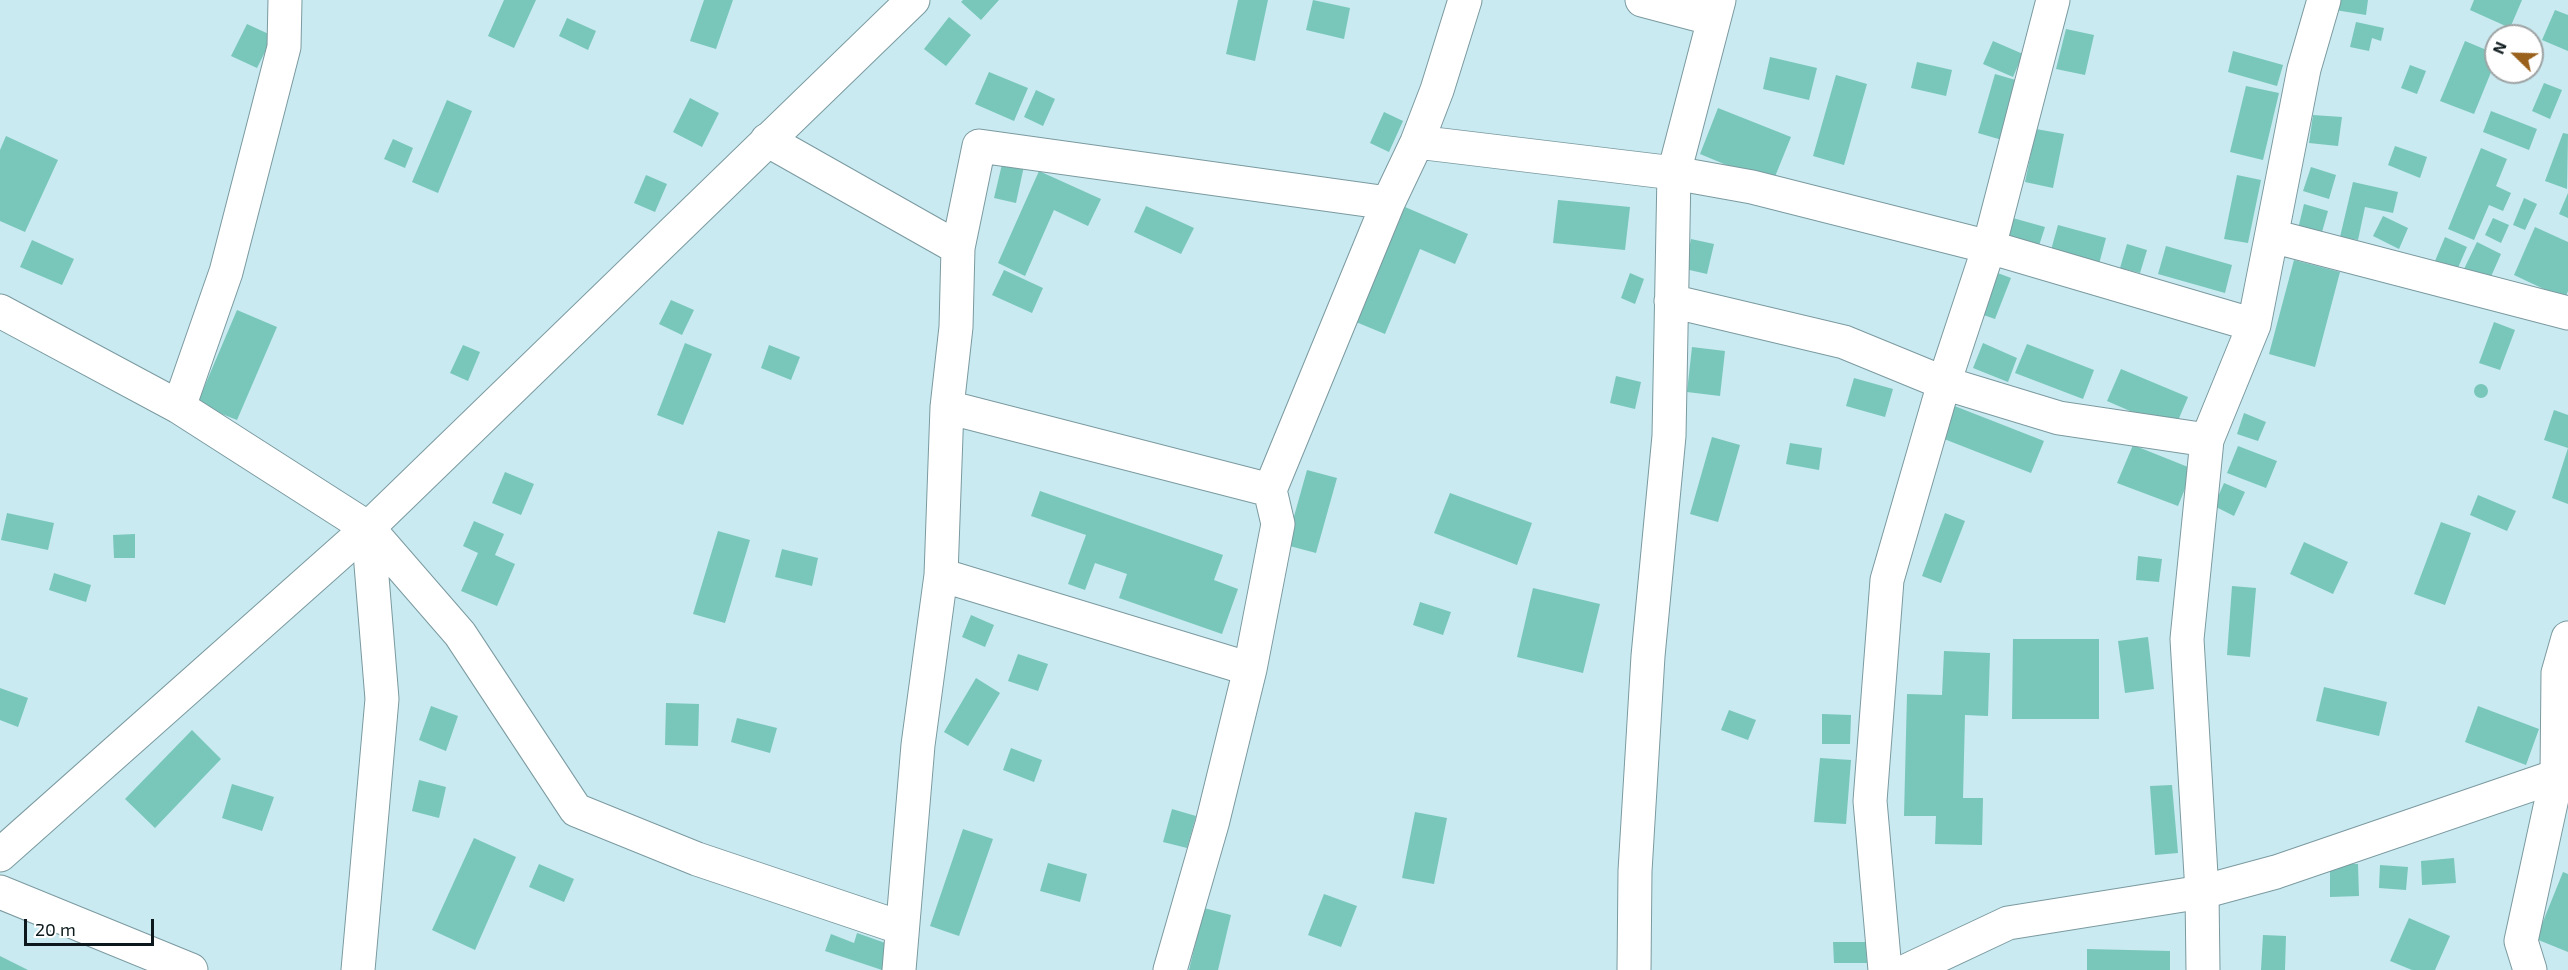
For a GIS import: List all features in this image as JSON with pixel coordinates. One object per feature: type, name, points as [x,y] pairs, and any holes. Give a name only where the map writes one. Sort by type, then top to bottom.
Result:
[{"type":"street","points":[[179,407],[226,272],[284,47],[285,0]]},
{"type":"street","points":[[0,855],[368,528],[913,0]]},
{"type":"street","points":[[1170,970],[1212,824],[1250,669],[1278,524],[1270,490],[1388,203],[1417,142],[1437,90],[1465,0]]},
{"type":"street","points":[[1634,970],[1635,871],[1648,656],[1669,436],[1674,173],[1716,10],[1642,0]]},
{"type":"street","points":[[1885,970],[1870,801],[1887,580],[1944,383],[1989,248],[2053,0]]},
{"type":"street","points":[[2203,970],[2202,892],[2187,639],[2207,440],[2254,325],[2304,69],[2324,0]]},
{"type":"street","points":[[767,140],[958,248]]},
{"type":"street","points":[[1417,142],[1674,173],[1752,187],[1989,248],[2254,325]]},
{"type":"street","points":[[899,970],[918,744],[941,574],[947,407],[956,327],[958,248],[979,146],[1388,203]]},
{"type":"street","points":[[2272,236],[2568,313]]},
{"type":"street","points":[[1671,301],[1844,342],[1944,383],[2059,418],[2207,440]]},
{"type":"street","points":[[0,311],[179,407],[368,528],[460,634],[576,810],[697,859],[902,928]]},
{"type":"street","points":[[947,407],[1270,490]]},
{"type":"street","points":[[358,970],[382,699],[368,528]]},
{"type":"street","points":[[941,574],[1250,669]]},
{"type":"street","points":[[2530,970],[2521,941],[2562,774],[2558,673],[2568,638]]},
{"type":"street","points":[[1908,970],[2008,923],[2202,892],[2276,872],[2562,774]]},
{"type":"street","points":[[0,892],[191,970]]},
{"type":"building","points":[[504,0],[536,0],[514,48],[488,36]]},
{"type":"building","points":[[704,0],[733,0],[716,49],[690,41]]},
{"type":"building","points":[[963,0],[999,0],[981,20],[961,2]]},
{"type":"building","points":[[1238,0],[1268,0],[1255,61],[1226,54]]},
{"type":"building","points":[[1313,0],[1350,8],[1344,39],[1306,30]]},
{"type":"building","points":[[2336,0],[2368,0],[2366,15],[2335,10]]},
{"type":"building","points":[[2474,0],[2522,0],[2512,24],[2501,24],[2470,10]]},
{"type":"building","points":[[2555,10],[2568,15],[2568,51],[2544,41],[2544,35]]},
{"type":"building","points":[[949,17],[971,35],[946,66],[924,49]]},
{"type":"building","points":[[567,18],[596,31],[588,50],[559,36]]},
{"type":"building","points":[[2356,22],[2384,28],[2381,41],[2372,38],[2369,51],[2350,47]]},
{"type":"building","points":[[247,24],[273,36],[257,68],[231,56]]},
{"type":"building","points":[[2066,29],[2094,35],[2085,75],[2056,69]]},
{"type":"building","points":[[1993,41],[2023,54],[2013,77],[1983,64]]},
{"type":"building","points":[[2465,41],[2484,49],[2484,84],[2486,84],[2474,114],[2440,101]]},
{"type":"building","points":[[2233,51],[2283,65],[2277,86],[2228,72]]},
{"type":"building","points":[[1770,57],[1817,68],[1809,100],[1763,89]]},
{"type":"building","points":[[1917,62],[1952,70],[1946,96],[1911,88]]},
{"type":"building","points":[[2410,65],[2426,71],[2417,94],[2401,88]]},
{"type":"building","points":[[989,72],[1028,88],[1014,121],[975,104]]},
{"type":"building","points":[[1995,74],[2019,81],[2002,140],[1978,133]]},
{"type":"building","points":[[1836,75],[1867,84],[1844,165],[1813,156]]},
{"type":"building","points":[[2544,83],[2562,90],[2550,119],[2532,111]]},
{"type":"building","points":[[2246,86],[2279,93],[2263,160],[2230,152]]},
{"type":"building","points":[[1036,90],[1055,99],[1043,126],[1024,117]]},
{"type":"building","points":[[690,98],[719,113],[702,147],[673,132]]},
{"type":"building","points":[[447,100],[472,111],[438,193],[412,182]]},
{"type":"building","points":[[1718,108],[1791,137],[1772,184],[1700,154]]},
{"type":"building","points":[[2491,111],[2537,129],[2529,150],[2483,132]]},
{"type":"building","points":[[1384,112],[1403,121],[1389,152],[1370,143]]},
{"type":"building","points":[[2313,115],[2342,117],[2338,146],[2309,143]]},
{"type":"building","points":[[2036,129],[2064,134],[2053,188],[2025,182]]},
{"type":"building","points":[[2563,133],[2568,134],[2567,189],[2545,181]]},
{"type":"building","points":[[6,136],[58,160],[25,232],[0,221],[0,150]]},
{"type":"building","points":[[393,139],[413,148],[405,168],[384,159]]},
{"type":"building","points":[[2395,146],[2427,157],[2420,178],[2388,165]]},
{"type":"building","points":[[2481,148],[2507,159],[2496,186],[2511,193],[2503,211],[2489,205],[2474,240],[2448,229]]},
{"type":"building","points":[[1003,160],[1024,166],[1016,203],[994,198]]},
{"type":"building","points":[[2311,167],[2336,175],[2329,199],[2303,191]]},
{"type":"building","points":[[1039,171],[1101,199],[1088,226],[1054,210],[1025,276],[998,263]]},
{"type":"building","points":[[646,175],[667,184],[655,212],[634,203]]},
{"type":"building","points":[[2237,175],[2261,180],[2248,243],[2224,239]]},
{"type":"building","points":[[2353,182],[2398,192],[2393,213],[2365,207],[2358,240],[2340,237]]},
{"type":"building","points":[[2568,193],[2568,218],[2559,214]]},
{"type":"building","points":[[2524,198],[2537,204],[2525,230],[2513,225]]},
{"type":"building","points":[[1558,200],[1630,207],[1625,250],[1553,243]]},
{"type":"building","points":[[2304,204],[2328,211],[2320,239],[2297,233]]},
{"type":"building","points":[[1146,206],[1194,228],[1181,254],[1134,232]]},
{"type":"building","points":[[1405,207],[1468,234],[1455,264],[1420,249],[1385,334],[1356,322]]},
{"type":"building","points":[[2002,215],[2045,227],[2037,252],[1994,239]]},
{"type":"building","points":[[2383,216],[2408,228],[2399,249],[2373,236]]},
{"type":"building","points":[[2493,218],[2509,225],[2501,243],[2485,235]]},
{"type":"building","points":[[2058,225],[2106,238],[2099,264],[2051,250]]},
{"type":"building","points":[[2535,227],[2568,242],[2568,291],[2565,299],[2514,275]]},
{"type":"building","points":[[2445,237],[2467,247],[2457,270],[2435,261]]},
{"type":"building","points":[[1691,239],[1714,244],[1707,274],[1685,269]]},
{"type":"building","points":[[32,240],[74,259],[62,285],[20,267]]},
{"type":"building","points":[[2477,242],[2501,254],[2489,281],[2464,269]]},
{"type":"building","points":[[2127,244],[2147,250],[2140,273],[2120,268]]},
{"type":"building","points":[[2166,246],[2232,265],[2225,293],[2158,274]]},
{"type":"building","points":[[2294,260],[2340,272],[2315,367],[2269,354]]},
{"type":"building","points":[[1987,269],[2011,278],[1995,319],[1972,311]]},
{"type":"building","points":[[1004,270],[1043,288],[1032,313],[992,295]]},
{"type":"building","points":[[1630,273],[1644,279],[1635,304],[1621,298]]},
{"type":"building","points":[[671,300],[694,310],[682,335],[659,324]]},
{"type":"building","points":[[237,310],[277,327],[237,420],[197,404]]},
{"type":"building","points":[[2494,322],[2515,330],[2500,370],[2479,363]]},
{"type":"building","points":[[685,343],[712,354],[683,425],[657,415]]},
{"type":"building","points":[[1983,343],[2017,358],[2008,382],[1973,368]]},
{"type":"building","points":[[2027,344],[2094,370],[2083,399],[2015,373]]},
{"type":"building","points":[[463,345],[480,352],[468,381],[450,373]]},
{"type":"building","points":[[769,345],[800,357],[791,380],[761,368]]},
{"type":"building","points":[[1692,347],[1725,351],[1720,396],[1687,392]]},
{"type":"building","points":[[2121,369],[2188,397],[2174,430],[2107,401]]},
{"type":"building","points":[[1616,376],[1641,382],[1635,409],[1610,403]]},
{"type":"building","points":[[1854,378],[1893,389],[1885,417],[1846,406]]},
{"type":"building","points":[[2478,384],[2484,384],[2488,391],[2484,398],[2478,398],[2474,394],[2474,388]]},
{"type":"building","points":[[1952,405],[2044,441],[2031,473],[1939,437]]},
{"type":"building","points":[[2554,410],[2568,415],[2568,448],[2544,440]]},
{"type":"building","points":[[2244,413],[2266,422],[2258,441],[2237,434]]},
{"type":"building","points":[[1712,437],[1740,445],[1718,522],[1690,514]]},
{"type":"building","points":[[1790,443],[1822,448],[1819,470],[1786,464]]},
{"type":"building","points":[[2133,445],[2193,469],[2178,506],[2117,483]]},
{"type":"building","points":[[2238,446],[2277,461],[2266,488],[2227,473]]},
{"type":"building","points":[[2568,448],[2568,504],[2552,498]]},
{"type":"building","points":[[1307,470],[1337,478],[1316,553],[1286,545]]},
{"type":"building","points":[[505,472],[534,484],[521,515],[492,503]]},
{"type":"building","points":[[2224,483],[2245,492],[2234,516],[2214,506]]},
{"type":"building","points":[[1040,491],[1223,555],[1214,580],[1238,589],[1222,634],[1119,598],[1127,574],[1095,563],[1085,590],[1068,584],[1086,535],[1031,516]]},
{"type":"building","points":[[1450,493],[1532,523],[1517,565],[1434,533]]},
{"type":"building","points":[[2478,495],[2516,511],[2507,531],[2470,515]]},
{"type":"building","points":[[7,513],[54,523],[48,550],[1,540]]},
{"type":"building","points":[[1945,513],[1965,521],[1941,583],[1922,576]]},
{"type":"building","points":[[474,521],[504,534],[495,555],[515,564],[497,606],[461,591],[478,553],[463,546]]},
{"type":"building","points":[[2441,522],[2471,533],[2445,605],[2414,594]]},
{"type":"building","points":[[718,531],[750,540],[725,623],[693,614]]},
{"type":"building","points":[[135,534],[135,558],[114,558],[113,535]]},
{"type":"building","points":[[2304,542],[2348,562],[2333,594],[2290,574]]},
{"type":"building","points":[[782,549],[818,558],[812,586],[775,577]]},
{"type":"building","points":[[2138,556],[2162,559],[2159,582],[2136,580]]},
{"type":"building","points":[[54,573],[91,585],[86,602],[49,590]]},
{"type":"building","points":[[2232,586],[2256,588],[2250,657],[2227,655]]},
{"type":"building","points":[[1533,588],[1600,604],[1583,673],[1517,657]]},
{"type":"building","points":[[1420,602],[1451,612],[1443,635],[1413,625]]},
{"type":"building","points":[[971,615],[994,625],[985,647],[962,637]]},
{"type":"building","points":[[2148,637],[2154,689],[2125,693],[2118,641]]},
{"type":"building","points":[[2013,639],[2099,639],[2099,719],[2012,719]]},
{"type":"building","points":[[1944,651],[1990,653],[1988,716],[1965,715],[1963,798],[1983,798],[1982,845],[1935,844],[1936,816],[1904,816],[1907,694],[1942,695]]},
{"type":"building","points":[[1018,654],[1048,664],[1038,691],[1008,681]]},
{"type":"building","points":[[976,678],[1000,693],[968,746],[944,732]]},
{"type":"building","points":[[2324,687],[2387,702],[2379,736],[2316,721]]},
{"type":"building","points":[[0,688],[28,698],[18,727],[0,720]]},
{"type":"building","points":[[666,703],[699,704],[698,746],[665,745]]},
{"type":"building","points":[[431,706],[458,716],[446,751],[419,740]]},
{"type":"building","points":[[2478,706],[2539,729],[2526,765],[2465,742]]},
{"type":"building","points":[[1729,710],[1756,720],[1748,740],[1721,730]]},
{"type":"building","points":[[1822,714],[1851,715],[1850,744],[1822,744]]},
{"type":"building","points":[[737,718],[777,728],[770,753],[731,742]]},
{"type":"building","points":[[192,730],[221,759],[155,828],[125,799]]},
{"type":"building","points":[[1011,748],[1042,760],[1034,782],[1003,770]]},
{"type":"building","points":[[1820,758],[1851,760],[1846,824],[1814,822]]},
{"type":"building","points":[[419,780],[446,787],[439,818],[412,811]]},
{"type":"building","points":[[232,784],[274,797],[262,831],[222,818]]},
{"type":"building","points":[[2172,785],[2178,853],[2155,855],[2150,786]]},
{"type":"building","points":[[1172,809],[1196,816],[1187,848],[1163,842]]},
{"type":"building","points":[[1415,812],[1447,818],[1434,884],[1402,878]]},
{"type":"building","points":[[963,829],[993,839],[959,936],[930,926]]},
{"type":"building","points":[[474,838],[516,857],[475,950],[432,930]]},
{"type":"building","points":[[2454,858],[2456,883],[2422,885],[2421,861]]},
{"type":"building","points":[[1048,863],[1087,874],[1080,902],[1040,891]]},
{"type":"building","points":[[539,864],[574,879],[564,902],[529,887]]},
{"type":"building","points":[[2330,864],[2358,864],[2359,896],[2330,897]]},
{"type":"building","points":[[2380,865],[2408,867],[2406,890],[2379,888]]},
{"type":"building","points":[[2563,872],[2568,874],[2568,952],[2536,939]]},
{"type":"building","points":[[1324,894],[1357,906],[1341,947],[1308,935]]},
{"type":"building","points":[[1204,908],[1231,915],[1218,970],[1189,970]]},
{"type":"building","points":[[2409,918],[2450,936],[2435,970],[2412,970],[2390,961]]},
{"type":"building","points":[[857,933],[891,945],[882,970],[825,951],[831,934],[854,943]]},
{"type":"building","points":[[2263,935],[2286,936],[2285,970],[2261,970]]},
{"type":"building","points":[[1833,942],[1866,942],[1867,963],[1834,963]]},
{"type":"building","points":[[2087,949],[2170,951],[2170,970],[2087,970]]},
{"type":"building","points":[[0,956],[28,970],[0,970]]}]
